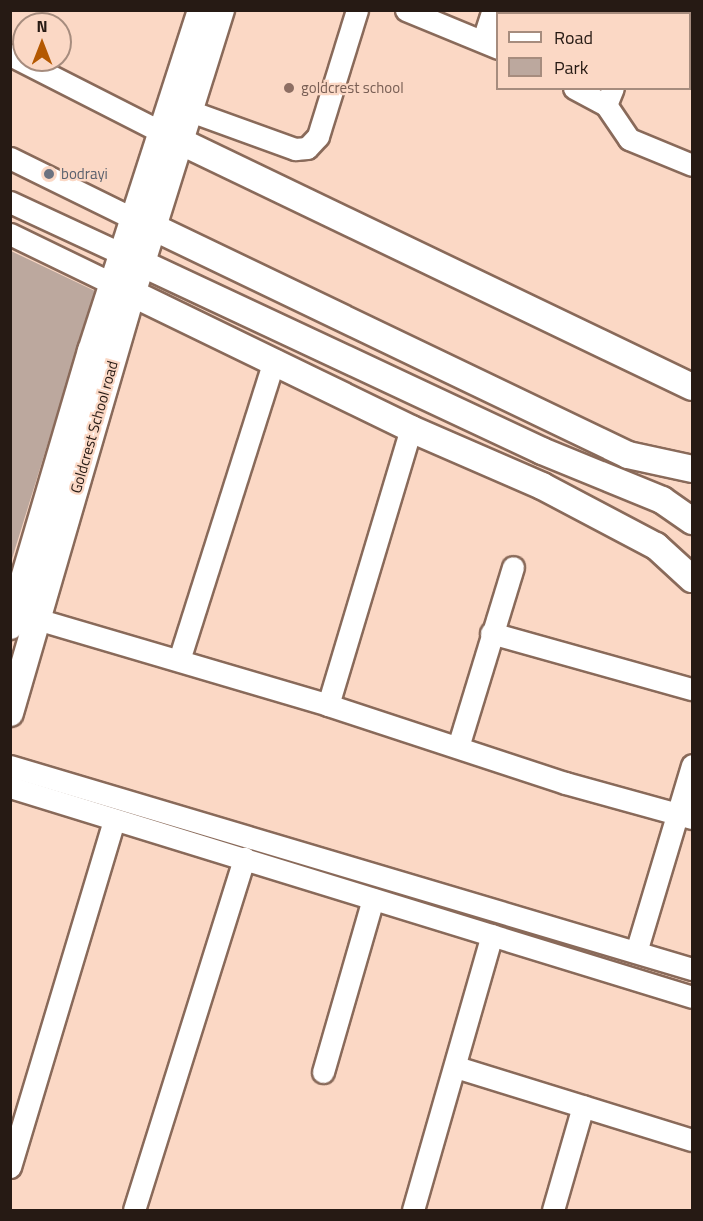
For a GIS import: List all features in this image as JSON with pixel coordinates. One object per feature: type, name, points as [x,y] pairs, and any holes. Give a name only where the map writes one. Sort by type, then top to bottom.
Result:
[{"type":"street","points":[[171,137],[201,10]]},
{"type":"street","points":[[171,137],[190,111],[221,10]]},
{"type":"street","points":[[190,111],[296,149],[307,148],[318,136],[357,10]]},
{"type":"street","points":[[406,10],[490,44],[493,10]]},
{"type":"street","points":[[10,55],[171,137],[693,387]]},
{"type":"street","points":[[582,90],[609,97],[629,139],[693,165]]},
{"type":"street","name":"Goldcrest School road","points":[[10,626],[171,137]]},
{"type":"street","points":[[10,158],[628,455],[693,468]]},
{"type":"street","points":[[10,202],[542,451],[662,501],[693,521]]},
{"type":"street","points":[[10,234],[274,360],[411,429],[542,486],[656,546],[693,579]]},
{"type":"street","name":"Goldcrest School road","points":[[10,713],[40,620],[122,289]]},
{"type":"street","points":[[179,660],[274,360]]},
{"type":"street","points":[[328,705],[411,429]]},
{"type":"street","points":[[458,747],[513,567]]},
{"type":"street","points":[[40,620],[328,705],[565,783],[686,815]]},
{"type":"street","points":[[491,633],[693,689]]},
{"type":"street","points":[[636,952],[686,815],[693,765]]},
{"type":"street","points":[[10,766],[693,969]]},
{"type":"street","points":[[10,787],[693,997]]},
{"type":"street","points":[[10,1167],[114,820]]},
{"type":"street","points":[[134,1210],[244,858]]},
{"type":"street","points":[[323,1072],[374,899]]},
{"type":"street","points":[[413,1210],[456,1067],[492,935]]},
{"type":"street","points":[[456,1067],[693,1140]]},
{"type":"street","points":[[553,1210],[583,1106]]},
{"type":"green space","points":[[11,251],[95,291],[11,562]]},
{"type":"place","name":"goldcrest school","points":[[289,88]]},
{"type":"place","name":"bodrayi","points":[[49,174]]}]
